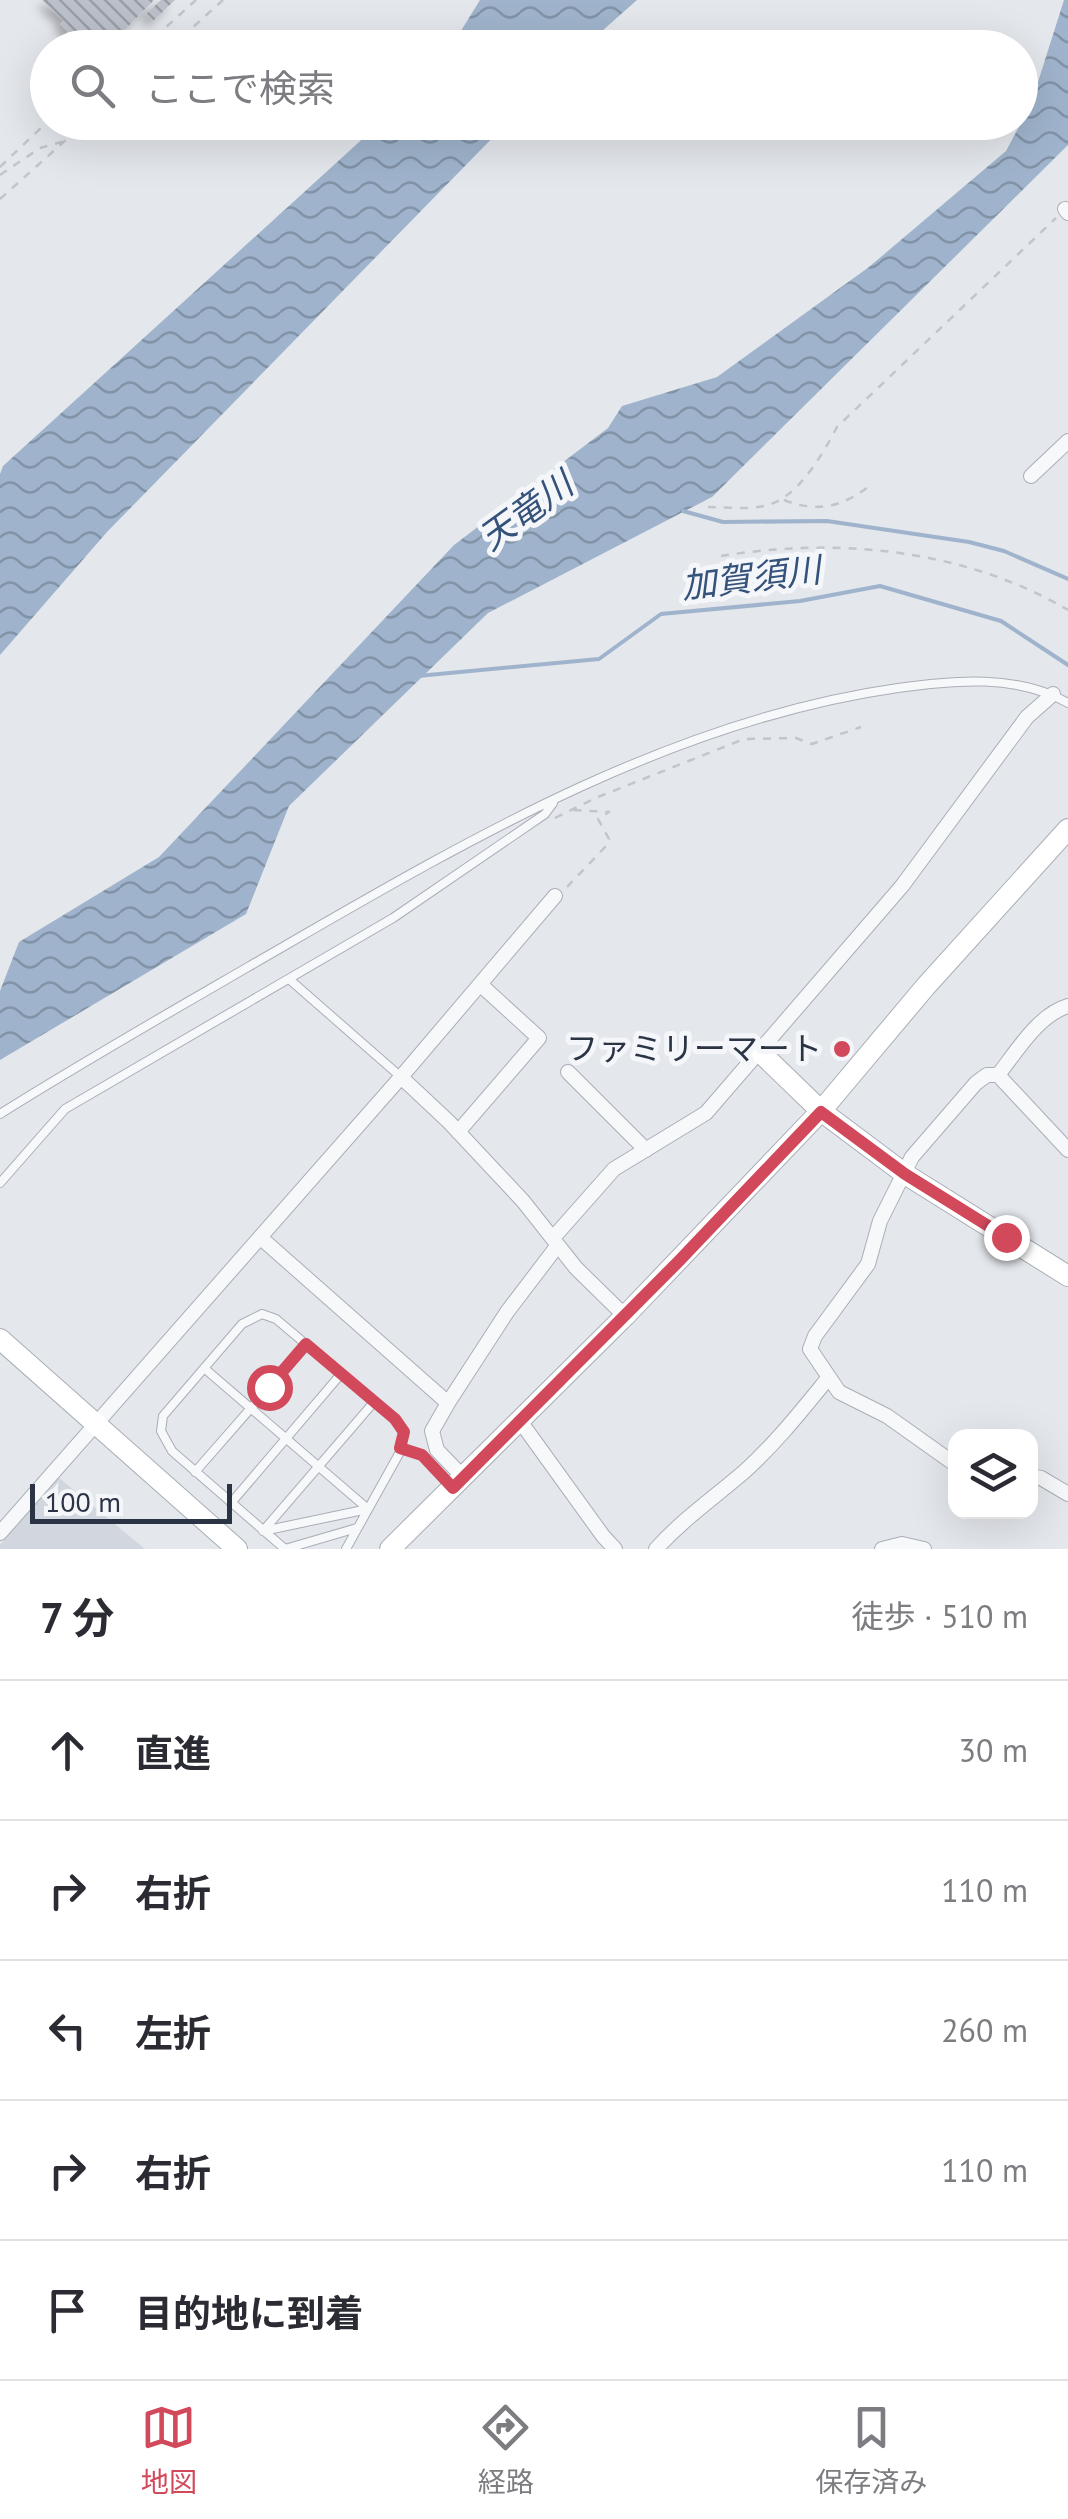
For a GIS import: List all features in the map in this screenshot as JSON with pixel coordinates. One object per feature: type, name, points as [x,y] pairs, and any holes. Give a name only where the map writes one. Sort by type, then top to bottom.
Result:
[{"type":"street","points":[[1031,476],[1068,440]]},
{"type":"street","points":[[458,1483],[437,1450],[432,1431],[556,1242],[614,1169],[706,1113],[761,1053],[902,886],[1027,718],[1053,694]]},
{"type":"street","points":[[390,1549],[625,1316],[821,1112],[926,986],[1068,829]]},
{"type":"street","points":[[0,1532],[482,985],[555,896]]},
{"type":"street","points":[[458,1132],[539,1038],[482,985]]},
{"type":"street","points":[[998,1075],[1030,1035],[1056,1010],[1068,1006]]},
{"type":"street","points":[[761,1053],[821,1112],[905,1174],[1068,1276]]},
{"type":"street","points":[[568,1072],[646,1150]]},
{"type":"street","points":[[948,1458],[887,1416],[839,1392],[810,1349],[815,1336],[868,1264],[880,1221],[912,1157],[952,1107],[987,1075],[998,1075],[1068,1150]]},
{"type":"street","points":[[401,1077],[458,1132],[625,1316]]},
{"type":"street","points":[[260,1238],[448,1403]]},
{"type":"street","points":[[0,1339],[237,1549]]},
{"type":"street","points":[[656,1549],[787,1430],[829,1377]]},
{"type":"street","points":[[520,1421],[615,1549]]},
{"type":"street","points":[[1038,1477],[1068,1494]]},
{"type":"street","points":[[882,1549],[902,1544],[924,1549]]},
{"type":"lane","points":[[0,1114],[325,923],[556,799],[690,742],[782,711],[861,693],[926,684],[975,682],[1035,687],[1068,702]]},
{"type":"lane","points":[[0,1183],[65,1108],[393,918],[546,814],[556,799]]},
{"type":"lane","points":[[290,979],[401,1077]]},
{"type":"lane","points":[[346,1549],[400,1448],[404,1432],[395,1419],[276,1319],[262,1314],[242,1324],[163,1416],[161,1432],[172,1451],[284,1549],[357,1528]]},
{"type":"lane","points":[[195,1472],[306,1344]]},
{"type":"lane","points":[[204,1368],[368,1509]]},
{"type":"lane","points":[[231,1503],[342,1374]]},
{"type":"lane","points":[[264,1531],[374,1402]]},
{"type":"lane","points":[[400,1448],[422,1455],[458,1483]]},
{"type":"lane","points":[[264,1531],[368,1509]]},
{"type":"path","points":[[163,30],[196,0]]},
{"type":"path","points":[[190,30],[223,0]]},
{"type":"path","points":[[0,167],[30,138]]},
{"type":"path","points":[[0,175],[40,148],[66,140]]},
{"type":"path","points":[[0,199],[66,140]]},
{"type":"path","points":[[708,507],[763,507],[783,499],[822,453],[837,427],[1066,211]]},
{"type":"path","points":[[783,499],[800,506],[845,504],[868,487]]},
{"type":"path","points":[[721,556],[802,547],[893,552],[998,576],[1068,610]]},
{"type":"path","points":[[555,818],[744,739],[796,738],[812,744],[861,727]]},
{"type":"path","points":[[555,896],[609,840],[598,819],[610,812],[571,810]]},
{"type":"shaded area","points":[[58,1477],[145,1549],[0,1549]]},
{"type":"water","points":[[480,0],[637,0],[603,30],[461,30]]},
{"type":"water","name":"天竜川","points":[[1064,0],[1068,0],[1068,145],[712,497],[488,613],[289,806],[246,914],[0,1060],[0,991],[19,942],[159,857],[454,545],[608,428],[622,406],[717,377],[869,267],[1006,151],[1012,140],[1038,140],[1038,82]]},
{"type":"water","points":[[361,140],[490,140],[107,532],[0,655],[3,466]]},
{"type":"building","points":[[42,0],[154,0],[125,30],[66,30],[60,24],[64,21]]},
{"type":"building","points":[[161,0],[175,0],[153,21],[146,14]]},
{"type":"waterway","points":[[683,511],[723,522],[827,521],[969,542],[1004,551],[1068,579]]},
{"type":"waterway","name":"加賀須川","points":[[418,676],[599,659],[661,614],[800,601],[880,586],[1001,621],[1068,665]]},
{"type":"place","name":"ファミリーマート","points":[[842,1049]]},
{"type":"route","points":[[269,1387],[306,1344],[395,1419],[404,1432],[400,1448],[422,1455],[453,1488],[821,1112],[905,1174],[1006,1237]]}]
